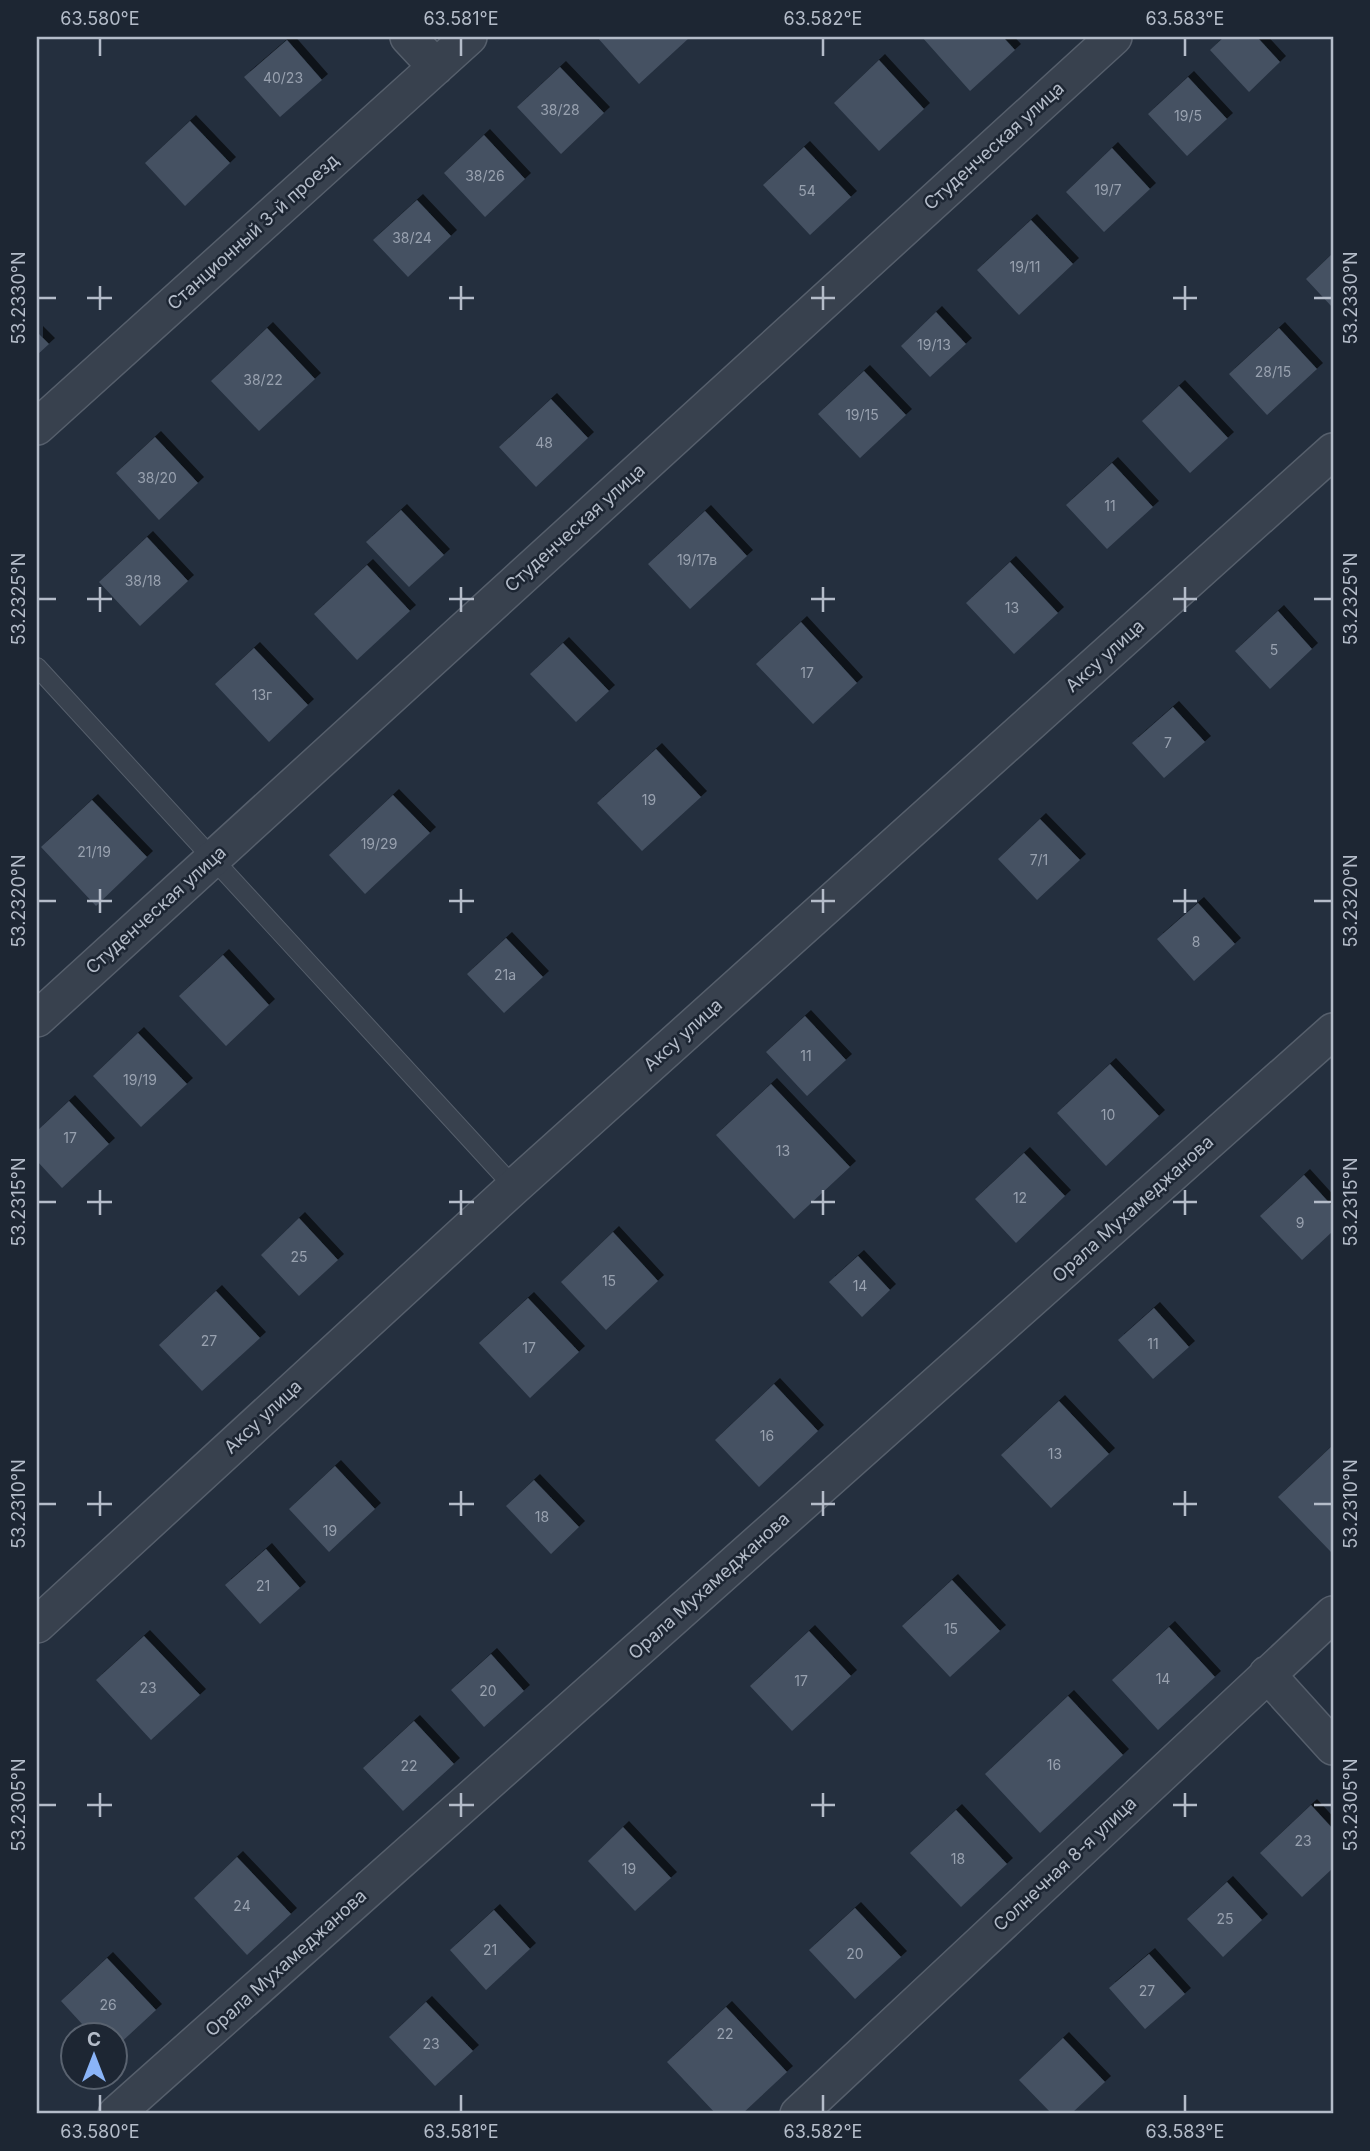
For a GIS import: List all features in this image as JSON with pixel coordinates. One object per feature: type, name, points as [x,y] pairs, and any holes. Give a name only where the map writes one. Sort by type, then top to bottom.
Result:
[{"type":"street","points":[[408,37],[436,67]]},
{"type":"street","name":"Станционный 3-й проезд","points":[[37,427],[469,37]]},
{"type":"street","name":"Студенческая улица","points":[[37,1019],[1114,37]]},
{"type":"street","name":"Аксу улица","points":[[37,1625],[514,1187],[1333,451]]},
{"type":"street","name":"Орала Мухамеджанова","points":[[116,2114],[1333,1031]]},
{"type":"street","name":"Солнечная 8-я улица","points":[[798,2114],[1333,1614]]},
{"type":"street","points":[[1267,1674],[1333,1746]]},
{"type":"lane","points":[[37,667],[211,860],[514,1187]]},
{"type":"building","points":[[597,37],[688,37],[689,38],[639,84]]},
{"type":"building","points":[[922,37],[1003,37],[1015,50],[970,91]]},
{"type":"building","points":[[1224,37],[1257,37],[1280,62],[1249,92],[1210,50]]},
{"type":"building","points":[[287,40],[322,80],[280,117],[244,77]]},
{"type":"building","points":[[879,60],[924,109],[879,151],[834,103]]},
{"type":"building","points":[[560,67],[604,113],[561,154],[517,107]]},
{"type":"building","points":[[1188,77],[1227,119],[1187,156],[1148,114]]},
{"type":"building","points":[[190,121],[230,163],[185,206],[145,163]]},
{"type":"building","points":[[484,135],[525,179],[485,217],[444,173]]},
{"type":"building","points":[[804,147],[851,197],[810,235],[763,185]]},
{"type":"building","points":[[1112,148],[1150,189],[1104,232],[1066,192]]},
{"type":"building","points":[[417,200],[451,236],[408,277],[373,240]]},
{"type":"building","points":[[1031,220],[1073,264],[1019,315],[977,270]]},
{"type":"building","points":[[1333,253],[1333,308],[1306,279]]},
{"type":"building","points":[[936,312],[966,344],[930,377],[901,346]]},
{"type":"building","points":[[267,328],[315,379],[259,431],[211,381]]},
{"type":"building","points":[[1279,328],[1317,369],[1267,415],[1229,374]]},
{"type":"building","points":[[37,332],[49,344],[37,355]]},
{"type":"building","points":[[864,371],[906,415],[860,458],[818,414]]},
{"type":"building","points":[[1179,386],[1228,438],[1190,473],[1142,421]]},
{"type":"building","points":[[551,399],[588,438],[536,487],[499,447]]},
{"type":"building","points":[[155,437],[198,483],[159,520],[116,473]]},
{"type":"building","points":[[1112,463],[1153,507],[1107,549],[1066,505]]},
{"type":"building","points":[[401,510],[444,555],[409,587],[366,542]]},
{"type":"building","points":[[705,511],[747,556],[690,609],[648,564]]},
{"type":"building","points":[[147,537],[188,581],[140,626],[99,582]]},
{"type":"building","points":[[1010,562],[1058,613],[1014,654],[966,603]]},
{"type":"building","points":[[367,565],[410,611],[357,660],[314,614]]},
{"type":"building","points":[[1278,611],[1312,649],[1270,689],[1235,651]]},
{"type":"building","points":[[801,622],[857,683],[813,724],[756,664]]},
{"type":"building","points":[[563,643],[609,691],[576,722],[530,674]]},
{"type":"building","points":[[254,648],[308,705],[269,742],[215,684]]},
{"type":"building","points":[[1173,707],[1205,742],[1164,778],[1132,743]]},
{"type":"building","points":[[656,749],[701,797],[642,851],[597,803]]},
{"type":"building","points":[[393,795],[430,833],[365,894],[329,855]]},
{"type":"building","points":[[92,800],[147,857],[96,906],[41,847]]},
{"type":"building","points":[[1040,819],[1080,860],[1037,900],[998,859]]},
{"type":"building","points":[[1198,903],[1235,944],[1194,981],[1157,939]]},
{"type":"building","points":[[506,938],[543,977],[504,1013],[467,974]]},
{"type":"building","points":[[223,955],[269,1005],[226,1046],[179,996]]},
{"type":"building","points":[[805,1016],[846,1060],[807,1096],[766,1052]]},
{"type":"building","points":[[138,1033],[187,1084],[141,1127],[93,1076]]},
{"type":"building","points":[[1110,1064],[1159,1116],[1106,1166],[1057,1113]]},
{"type":"building","points":[[771,1084],[850,1167],[794,1219],[716,1135]]},
{"type":"building","points":[[69,1101],[109,1144],[62,1188],[37,1161],[37,1131]]},
{"type":"building","points":[[1024,1153],[1065,1196],[1016,1243],[975,1199]]},
{"type":"building","points":[[1304,1175],[1333,1207],[1333,1231],[1302,1260],[1260,1216]]},
{"type":"building","points":[[299,1218],[338,1260],[299,1296],[261,1255]]},
{"type":"building","points":[[613,1232],[658,1281],[606,1330],[561,1282]]},
{"type":"building","points":[[858,1256],[890,1290],[862,1317],[829,1282]]},
{"type":"building","points":[[216,1291],[260,1338],[202,1391],[159,1345]]},
{"type":"building","points":[[528,1298],[579,1352],[530,1398],[479,1343]]},
{"type":"building","points":[[1154,1308],[1189,1347],[1153,1379],[1118,1340]]},
{"type":"building","points":[[774,1384],[818,1431],[759,1487],[715,1440]]},
{"type":"building","points":[[1059,1401],[1109,1454],[1051,1508],[1001,1455]]},
{"type":"building","points":[[1332,1446],[1333,1550],[1331,1552],[1278,1497]]},
{"type":"building","points":[[335,1466],[375,1509],[329,1552],[289,1509]]},
{"type":"building","points":[[534,1480],[579,1527],[551,1554],[506,1506]]},
{"type":"building","points":[[266,1549],[300,1588],[260,1624],[225,1585]]},
{"type":"building","points":[[952,1580],[1000,1631],[950,1677],[902,1626]]},
{"type":"building","points":[[1169,1627],[1215,1677],[1158,1730],[1112,1680]]},
{"type":"building","points":[[809,1631],[851,1676],[792,1731],[750,1686]]},
{"type":"building","points":[[144,1636],[200,1695],[151,1740],[96,1680]]},
{"type":"building","points":[[491,1654],[524,1691],[484,1727],[451,1690]]},
{"type":"building","points":[[1068,1696],[1123,1755],[1040,1833],[985,1774]]},
{"type":"building","points":[[414,1721],[454,1764],[403,1811],[363,1768]]},
{"type":"building","points":[[1311,1805],[1333,1829],[1333,1868],[1302,1897],[1260,1853]]},
{"type":"building","points":[[956,1810],[1007,1864],[961,1907],[910,1853]]},
{"type":"building","points":[[623,1827],[671,1878],[635,1911],[588,1861]]},
{"type":"building","points":[[237,1857],[291,1914],[247,1955],[194,1898]]},
{"type":"building","points":[[1227,1882],[1262,1920],[1223,1957],[1187,1919]]},
{"type":"building","points":[[855,1908],[901,1957],[855,1999],[809,1950]]},
{"type":"building","points":[[494,1910],[530,1949],[486,1990],[450,1950]]},
{"type":"building","points":[[1149,1954],[1185,1994],[1145,2029],[1109,1988]]},
{"type":"building","points":[[107,1958],[156,2010],[130,2034],[130,2022],[80,2022],[61,2001]]},
{"type":"building","points":[[426,2002],[473,2051],[435,2086],[389,2037]]},
{"type":"building","points":[[726,2007],[787,2072],[742,2114],[716,2114],[667,2062]]},
{"type":"building","points":[[1063,2038],[1105,2082],[1071,2114],[1052,2114],[1019,2080]]}]
